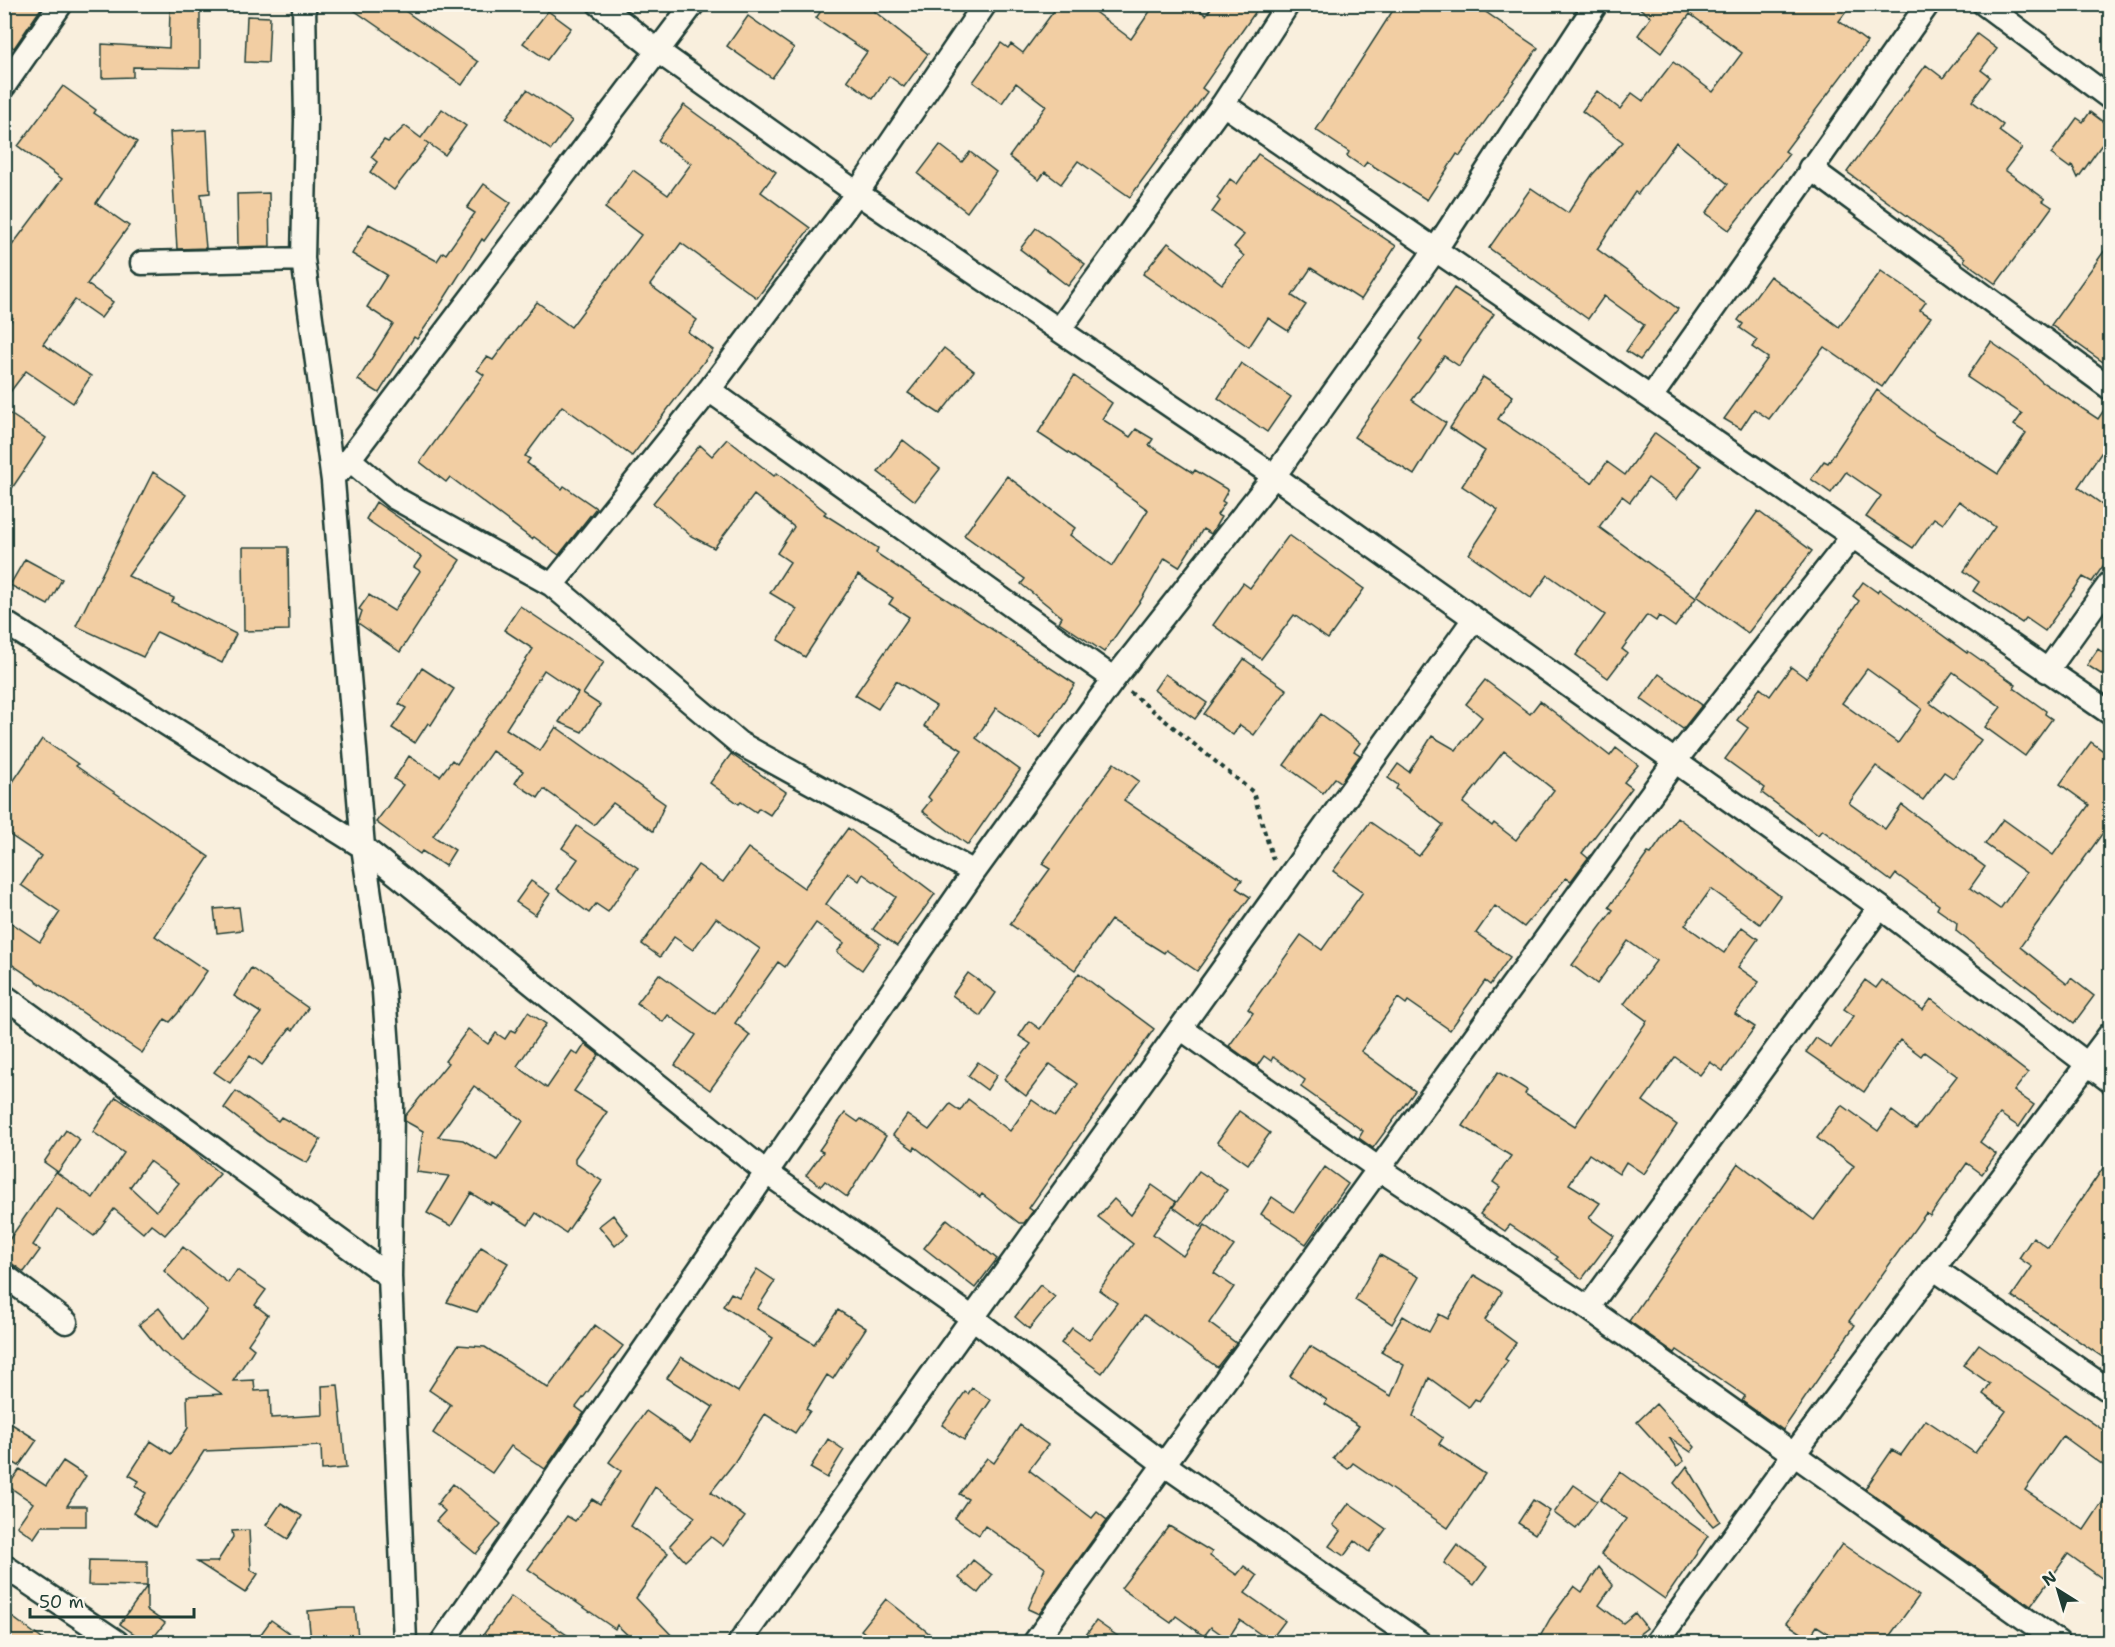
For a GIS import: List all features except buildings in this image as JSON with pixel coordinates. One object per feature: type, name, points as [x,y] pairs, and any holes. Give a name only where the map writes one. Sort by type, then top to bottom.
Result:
[{"type":"street","points":[[4,86],[61,4]]},
{"type":"street","points":[[304,4],[306,120],[303,260],[333,481],[363,847],[384,992],[393,1105],[390,1276],[405,1642]]},
{"type":"street","points":[[599,4],[659,52],[857,193],[1274,477],[1880,907],[2110,1081]]},
{"type":"street","points":[[333,481],[693,4]]},
{"type":"street","points":[[552,585],[709,390],[857,193],[985,4]]},
{"type":"street","points":[[1059,330],[1223,104],[1288,4]]},
{"type":"street","points":[[442,1642],[974,872],[1114,679],[1274,477],[1436,249],[1596,4]]},
{"type":"street","points":[[1651,398],[1810,168],[1928,4]]},
{"type":"street","points":[[1984,4],[2110,98]]},
{"type":"street","points":[[1223,104],[2110,713]]},
{"type":"street","points":[[1810,168],[2110,388]]},
{"type":"street","points":[[142,263],[303,260]]},
{"type":"street","points":[[709,390],[1114,679]]},
{"type":"street","points":[[349,459],[395,498],[552,585],[739,744],[974,872]]},
{"type":"street","points":[[1035,1642],[1675,761],[1852,537]]},
{"type":"street","points":[[2047,671],[2110,583]]},
{"type":"street","points":[[740,1642],[974,1319],[1474,619]]},
{"type":"street","points":[[4,622],[363,847],[767,1173],[974,1319],[1165,1465],[1419,1642]]},
{"type":"street","points":[[1588,1308],[1880,907]]},
{"type":"street","points":[[4,996],[390,1276]]},
{"type":"street","points":[[1182,1029],[1379,1169],[1588,1308],[2058,1642]]},
{"type":"street","points":[[1657,1642],[1794,1454],[2089,1065],[2110,1034]]},
{"type":"street","points":[[1933,1268],[2110,1391]]},
{"type":"street","points":[[4,1275],[66,1322]]},
{"type":"street","points":[[4,1566],[117,1642]]},
{"type":"path","points":[[1114,679],[1253,792],[1281,890]]}]
